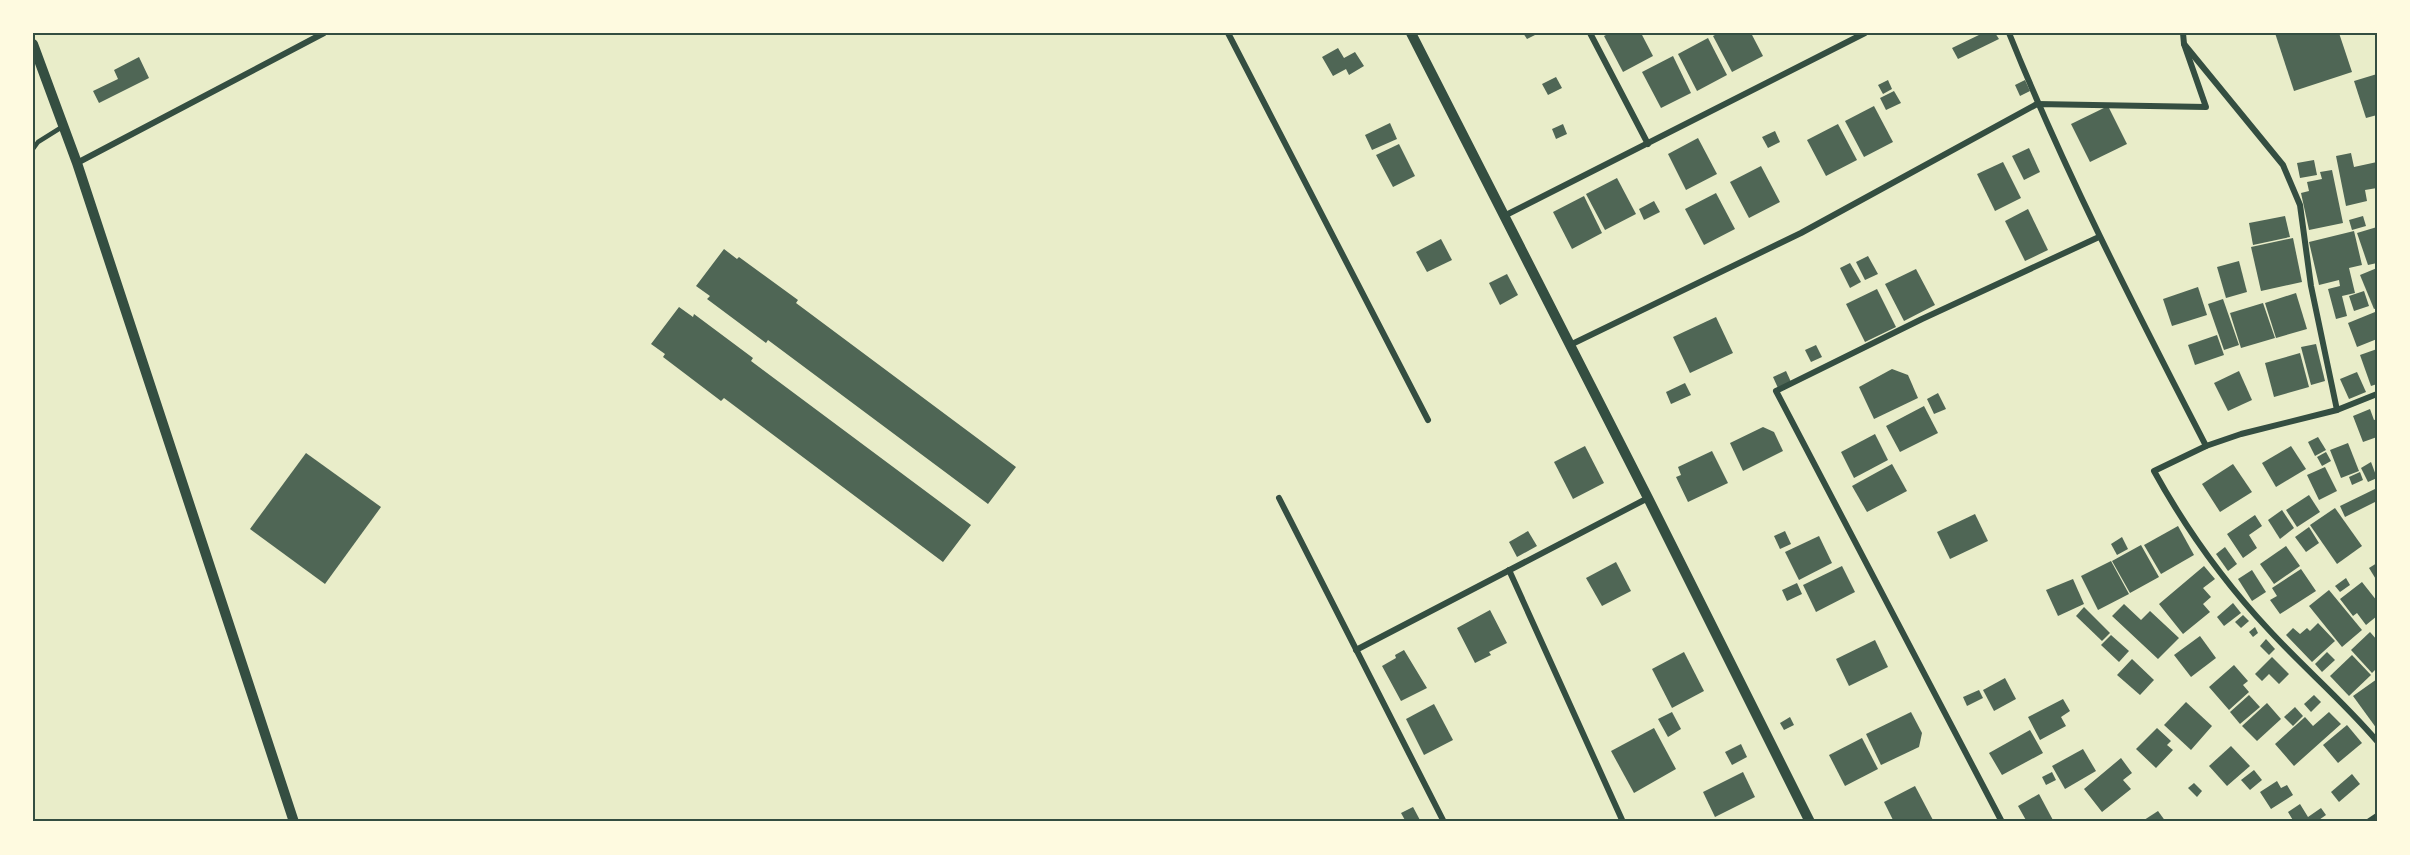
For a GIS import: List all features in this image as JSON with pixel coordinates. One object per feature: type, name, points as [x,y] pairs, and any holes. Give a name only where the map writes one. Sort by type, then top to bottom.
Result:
[{"type":"street","points":[[77,163],[324,33]]},
{"type":"street","points":[[1411,33],[1810,822]]},
{"type":"street","points":[[1590,33],[1648,144]]},
{"type":"street","points":[[1504,216],[1865,33]]},
{"type":"street","points":[[2009,33],[2037,104],[2099,237],[2206,446]]},
{"type":"street","points":[[1570,345],[1801,233],[2037,104],[2206,107],[2184,44],[2183,33]]},
{"type":"street","points":[[1231,34],[1428,420]]},
{"type":"street","points":[[33,44],[77,163],[294,822]]},
{"type":"street","points":[[2184,44],[2283,165],[2300,206],[2311,286],[2337,410]]},
{"type":"street","points":[[2002,822],[1776,391],[1922,319],[2099,237]]},
{"type":"street","points":[[2377,394],[2337,410],[2241,434],[2206,446],[2154,471],[2182,521],[2224,580],[2254,614],[2360,720],[2377,741]]},
{"type":"street","points":[[1279,498],[1444,822]]},
{"type":"street","points":[[1356,650],[1648,498]]},
{"type":"street","points":[[1509,570],[1623,822]]},
{"type":"street","points":[[2368,822],[2377,816]]},
{"type":"lane","points":[[33,149],[38,142],[64,126]]},
{"type":"building","points":[[1523,33],[1539,33],[1527,39]]},
{"type":"building","points":[[1610,33],[1641,33],[1653,56],[1623,72],[1604,36]]},
{"type":"building","points":[[1719,33],[1751,33],[1763,56],[1732,72],[1713,36]]},
{"type":"building","points":[[1983,33],[1995,33],[1999,39],[1958,59],[1952,48]]},
{"type":"building","points":[[2275,33],[2339,33],[2352,72],[2294,91]]},
{"type":"building","points":[[1708,38],[1727,75],[1697,91],[1678,54]]},
{"type":"building","points":[[1338,48],[1344,58],[1355,52],[1364,66],[1349,75],[1346,69],[1333,76],[1322,57]]},
{"type":"building","points":[[1673,56],[1691,93],[1661,108],[1642,72]]},
{"type":"building","points":[[139,57],[149,78],[99,103],[93,91],[118,79],[114,70]]},
{"type":"building","points":[[2377,74],[2377,115],[2366,118],[2354,81]]},
{"type":"building","points":[[1556,77],[1562,88],[1548,95],[1542,84]]},
{"type":"building","points":[[1888,80],[1892,89],[1883,94],[1878,85]]},
{"type":"building","points":[[2025,80],[2030,91],[2020,96],[2015,85]]},
{"type":"building","points":[[1894,91],[1901,103],[1886,110],[1880,98]]},
{"type":"building","points":[[1874,106],[1893,142],[1864,157],[1845,121]]},
{"type":"building","points":[[2108,106],[2127,144],[2090,162],[2071,124]]},
{"type":"building","points":[[1390,123],[1397,139],[1372,150],[1365,135]]},
{"type":"building","points":[[1563,124],[1567,134],[1556,139],[1552,129]]},
{"type":"building","points":[[1838,124],[1857,160],[1826,176],[1807,140]]},
{"type":"building","points":[[1775,131],[1780,142],[1768,148],[1762,137]]},
{"type":"building","points":[[1698,138],[1717,174],[1686,190],[1668,154]]},
{"type":"building","points":[[1399,144],[1415,176],[1393,187],[1376,155]]},
{"type":"building","points":[[2029,148],[2040,172],[2024,180],[2012,156]]},
{"type":"building","points":[[2351,153],[2354,167],[2377,162],[2377,188],[2365,190],[2367,201],[2346,206],[2336,156]]},
{"type":"building","points":[[2314,160],[2317,175],[2300,178],[2297,163]]},
{"type":"building","points":[[2003,162],[2021,198],[1995,211],[1977,174]]},
{"type":"building","points":[[1761,166],[1780,202],[1749,218],[1730,182]]},
{"type":"building","points":[[2332,170],[2343,223],[2309,230],[2301,193],[2309,191],[2307,182],[2322,179],[2320,172]]},
{"type":"building","points":[[1617,178],[1636,214],[1605,230],[1586,194]]},
{"type":"building","points":[[1716,193],[1735,229],[1704,245],[1685,209]]},
{"type":"building","points":[[1584,196],[1602,233],[1572,249],[1553,212]]},
{"type":"building","points":[[1654,201],[1660,212],[1644,220],[1639,209]]},
{"type":"building","points":[[2028,209],[2048,250],[2025,261],[2005,221]]},
{"type":"building","points":[[2285,216],[2290,237],[2253,245],[2249,223]]},
{"type":"building","points":[[2363,216],[2366,226],[2352,230],[2349,220]]},
{"type":"building","points":[[2377,227],[2377,263],[2368,265],[2357,233]]},
{"type":"building","points":[[2354,231],[2362,265],[2349,268],[2355,293],[2342,296],[2347,316],[2336,319],[2328,289],[2340,286],[2339,280],[2319,285],[2309,242]]},
{"type":"building","points":[[2293,238],[2302,282],[2261,291],[2251,247]]},
{"type":"building","points":[[1441,239],[1452,260],[1427,272],[1416,252]]},
{"type":"building","points":[[724,249],[737,259],[739,257],[798,300],[796,303],[1016,467],[988,504],[768,340],[766,343],[707,299],[710,296],[696,286]]},
{"type":"building","points":[[1868,256],[1878,274],[1865,280],[1856,262]]},
{"type":"building","points":[[2239,261],[2247,292],[2226,298],[2217,267]]},
{"type":"building","points":[[1850,263],[1861,282],[1850,288],[1840,268]]},
{"type":"building","points":[[2377,268],[2377,308],[2374,309],[2360,275]]},
{"type":"building","points":[[1916,269],[1935,305],[1904,321],[1885,284]]},
{"type":"building","points":[[1507,274],[1518,295],[1500,305],[1489,283]]},
{"type":"building","points":[[2198,287],[2207,315],[2172,326],[2163,299]]},
{"type":"building","points":[[1877,289],[1896,327],[1865,342],[1846,304]]},
{"type":"building","points":[[2364,291],[2369,306],[2354,311],[2349,296]]},
{"type":"building","points":[[2296,293],[2307,329],[2276,338],[2265,303]]},
{"type":"building","points":[[2223,299],[2239,345],[2224,350],[2208,304]]},
{"type":"building","points":[[2263,303],[2275,338],[2241,348],[2230,313]]},
{"type":"building","points":[[679,307],[693,317],[694,314],[753,358],[751,361],[971,525],[943,562],[724,398],[721,401],[663,357],[665,354],[651,344]]},
{"type":"building","points":[[2375,312],[2377,339],[2357,347],[2348,323]]},
{"type":"building","points":[[1716,317],[1733,353],[1690,373],[1673,337]]},
{"type":"building","points":[[2217,335],[2224,355],[2195,365],[2188,345]]},
{"type":"building","points":[[2316,344],[2325,381],[2311,385],[2301,347]]},
{"type":"building","points":[[1816,345],[1822,357],[1811,362],[1805,350]]},
{"type":"building","points":[[2377,349],[2377,384],[2371,386],[2360,355]]},
{"type":"building","points":[[2300,353],[2309,387],[2274,397],[2265,363]]},
{"type":"building","points":[[1892,369],[1908,375],[1918,398],[1874,419],[1859,387]]},
{"type":"building","points":[[1786,371],[1791,382],[1778,388],[1773,377]]},
{"type":"building","points":[[2239,371],[2252,400],[2228,411],[2214,383]]},
{"type":"building","points":[[2357,372],[2366,392],[2349,399],[2340,379]]},
{"type":"building","points":[[1685,383],[1691,395],[1671,404],[1666,392]]},
{"type":"building","points":[[1938,393],[1946,409],[1934,414],[1927,399]]},
{"type":"building","points":[[1924,406],[1938,433],[1900,452],[1886,426]]},
{"type":"building","points":[[2370,409],[2374,420],[2377,419],[2377,437],[2363,442],[2353,416]]},
{"type":"building","points":[[1763,427],[1774,432],[1783,451],[1743,471],[1730,443]]},
{"type":"building","points":[[1875,434],[1888,460],[1854,478],[1841,452]]},
{"type":"building","points":[[2318,437],[2326,450],[2315,456],[2308,442]]},
{"type":"building","points":[[2348,443],[2359,471],[2341,478],[2330,450]]},
{"type":"building","points":[[1585,446],[1604,483],[1573,499],[1554,462]]},
{"type":"building","points":[[2291,446],[2306,469],[2276,487],[2262,463]]},
{"type":"building","points":[[1712,451],[1728,483],[1688,502],[1676,477],[1681,475],[1678,467]]},
{"type":"building","points":[[2326,452],[2331,461],[2322,466],[2317,457]]},
{"type":"building","points":[[306,453],[381,507],[325,584],[250,529]]},
{"type":"building","points":[[2371,462],[2377,478],[2368,482],[2361,468]]},
{"type":"building","points":[[1892,464],[1907,491],[1867,512],[1852,486]]},
{"type":"building","points":[[2233,464],[2252,492],[2220,512],[2202,484]]},
{"type":"building","points":[[2325,467],[2337,491],[2319,500],[2307,475]]},
{"type":"building","points":[[2360,472],[2363,480],[2352,485],[2349,477]]},
{"type":"building","points":[[2377,488],[2377,501],[2345,517],[2340,506]]},
{"type":"building","points":[[2309,495],[2320,512],[2297,527],[2286,510]]},
{"type":"building","points":[[2335,508],[2362,546],[2337,564],[2310,525]]},
{"type":"building","points":[[2282,510],[2294,528],[2280,539],[2268,520]]},
{"type":"building","points":[[1975,514],[1988,541],[1950,559],[1937,532]]},
{"type":"building","points":[[2255,515],[2262,526],[2249,535],[2257,548],[2243,558],[2227,534]]},
{"type":"building","points":[[2178,526],[2194,555],[2161,574],[2144,545]]},
{"type":"building","points":[[2309,527],[2319,543],[2306,552],[2295,537]]},
{"type":"building","points":[[1528,531],[1537,546],[1517,557],[1509,542]]},
{"type":"building","points":[[1785,531],[1791,544],[1780,549],[1774,536]]},
{"type":"building","points":[[1819,536],[1832,563],[1799,580],[1785,552]]},
{"type":"building","points":[[2122,537],[2128,549],[2117,555],[2111,544]]},
{"type":"building","points":[[2141,545],[2159,577],[2130,593],[2112,561]]},
{"type":"building","points":[[2286,546],[2300,566],[2274,584],[2260,564]]},
{"type":"building","points":[[2225,547],[2237,564],[2228,571],[2216,554]]},
{"type":"building","points":[[2111,561],[2129,594],[2098,610],[2081,576]]},
{"type":"building","points":[[1616,562],[1631,591],[1602,606],[1586,578]]},
{"type":"building","points":[[2377,563],[2377,581],[2369,568]]},
{"type":"building","points":[[1842,566],[1855,592],[1816,612],[1803,585]]},
{"type":"building","points":[[2204,566],[2215,579],[2203,588],[2211,597],[2203,604],[2210,612],[2183,634],[2159,604]]},
{"type":"building","points":[[2301,569],[2316,591],[2280,614],[2270,600],[2277,596],[2272,588]]},
{"type":"building","points":[[2252,570],[2266,592],[2252,601],[2238,579]]},
{"type":"building","points":[[2346,578],[2350,585],[2340,592],[2335,586]]},
{"type":"building","points":[[2073,579],[2084,604],[2058,616],[2046,590]]},
{"type":"building","points":[[2362,582],[2377,601],[2377,616],[2366,625],[2357,613],[2353,616],[2340,599]]},
{"type":"building","points":[[1797,583],[1802,594],[1787,601],[1782,590]]},
{"type":"building","points":[[2329,590],[2362,630],[2342,647],[2309,606]]},
{"type":"building","points":[[2233,603],[2241,613],[2224,626],[2217,617]]},
{"type":"building","points":[[2124,604],[2141,620],[2150,611],[2179,638],[2158,659],[2112,616]]},
{"type":"building","points":[[2084,607],[2110,633],[2102,641],[2076,616]]},
{"type":"building","points":[[1490,610],[1507,643],[1489,652],[1491,655],[1475,663],[1457,628]]},
{"type":"building","points":[[2243,615],[2249,621],[2241,628],[2235,622]]},
{"type":"building","points":[[2318,623],[2335,641],[2312,662],[2286,635],[2293,628],[2300,634],[2307,628],[2310,631]]},
{"type":"building","points":[[2255,627],[2258,633],[2253,637],[2249,632]]},
{"type":"building","points":[[2370,632],[2377,640],[2377,668],[2372,673],[2351,650]]},
{"type":"building","points":[[2111,635],[2129,651],[2119,662],[2101,645]]},
{"type":"building","points":[[2200,636],[2216,658],[2191,677],[2174,655]]},
{"type":"building","points":[[2266,639],[2275,649],[2269,655],[2260,646]]},
{"type":"building","points":[[1875,640],[1888,667],[1849,686],[1836,659]]},
{"type":"building","points":[[1404,650],[1427,688],[1401,701],[1382,666]]},
{"type":"building","points":[[1684,652],[1704,691],[1672,708],[1652,669]]},
{"type":"building","points":[[2327,652],[2335,660],[2322,672],[2315,664]]},
{"type":"building","points":[[2352,655],[2371,675],[2349,696],[2330,676]]},
{"type":"building","points":[[2272,657],[2289,674],[2279,684],[2269,674],[2262,681],[2255,674]]},
{"type":"building","points":[[2132,659],[2154,680],[2140,695],[2117,675]]},
{"type":"building","points":[[2234,665],[2248,681],[2243,685],[2249,692],[2229,710],[2209,687]]},
{"type":"building","points":[[2005,678],[2016,699],[1994,711],[1983,690]]},
{"type":"building","points":[[2377,679],[2377,729],[2353,696]]},
{"type":"building","points":[[1979,690],[1983,698],[1967,706],[1963,697]]},
{"type":"building","points":[[2249,695],[2260,707],[2240,724],[2230,712]]},
{"type":"building","points":[[2314,695],[2321,702],[2311,712],[2304,704]]},
{"type":"building","points":[[2063,699],[2070,711],[2061,717],[2066,726],[2040,740],[2028,717]]},
{"type":"building","points":[[2186,702],[2212,726],[2191,750],[2164,725]]},
{"type":"building","points":[[2267,703],[2281,719],[2257,741],[2242,726]]},
{"type":"building","points":[[1434,704],[1453,740],[1424,755],[1406,719]]},
{"type":"building","points":[[2295,707],[2303,716],[2293,726],[2284,717]]},
{"type":"building","points":[[1672,712],[1681,729],[1668,737],[1658,719]]},
{"type":"building","points":[[1911,712],[1922,733],[1919,747],[1881,765],[1866,734]]},
{"type":"building","points":[[2329,712],[2341,724],[2294,766],[2275,744],[2305,717],[2313,726]]},
{"type":"building","points":[[1790,717],[1794,725],[1784,730],[1780,723]]},
{"type":"building","points":[[2347,725],[2362,743],[2338,763],[2323,745]]},
{"type":"building","points":[[1654,728],[1676,769],[1634,793],[1611,751]]},
{"type":"building","points":[[2157,728],[2171,741],[2167,745],[2173,750],[2156,768],[2136,749]]},
{"type":"building","points":[[2030,730],[2043,753],[2002,775],[1989,753]]},
{"type":"building","points":[[1862,738],[1878,769],[1845,786],[1829,755]]},
{"type":"building","points":[[1741,744],[1747,757],[1732,765],[1725,752]]},
{"type":"building","points":[[2231,746],[2250,766],[2227,786],[2209,766]]},
{"type":"building","points":[[2083,749],[2096,771],[2065,789],[2052,766]]},
{"type":"building","points":[[2121,758],[2132,773],[2123,780],[2131,789],[2102,812],[2084,789]]},
{"type":"building","points":[[2254,770],[2262,780],[2250,790],[2241,780]]},
{"type":"building","points":[[1743,772],[1755,797],[1715,817],[1703,792]]},
{"type":"building","points":[[2052,772],[2056,780],[2046,785],[2042,777]]},
{"type":"building","points":[[2352,774],[2360,784],[2339,802],[2331,792]]},
{"type":"building","points":[[2277,781],[2281,788],[2287,785],[2293,795],[2271,809],[2260,792]]},
{"type":"building","points":[[2194,783],[2202,791],[2197,797],[2188,788]]},
{"type":"building","points":[[1915,786],[1934,822],[1894,822],[1884,802]]},
{"type":"building","points":[[2039,794],[2054,822],[2027,822],[2018,806]]},
{"type":"building","points":[[2300,804],[2308,817],[2321,808],[2326,815],[2316,822],[2294,822],[2288,812]]},
{"type":"building","points":[[1413,807],[1421,822],[1406,822],[1401,813]]},
{"type":"building","points":[[2158,811],[2166,822],[2141,822]]}]
